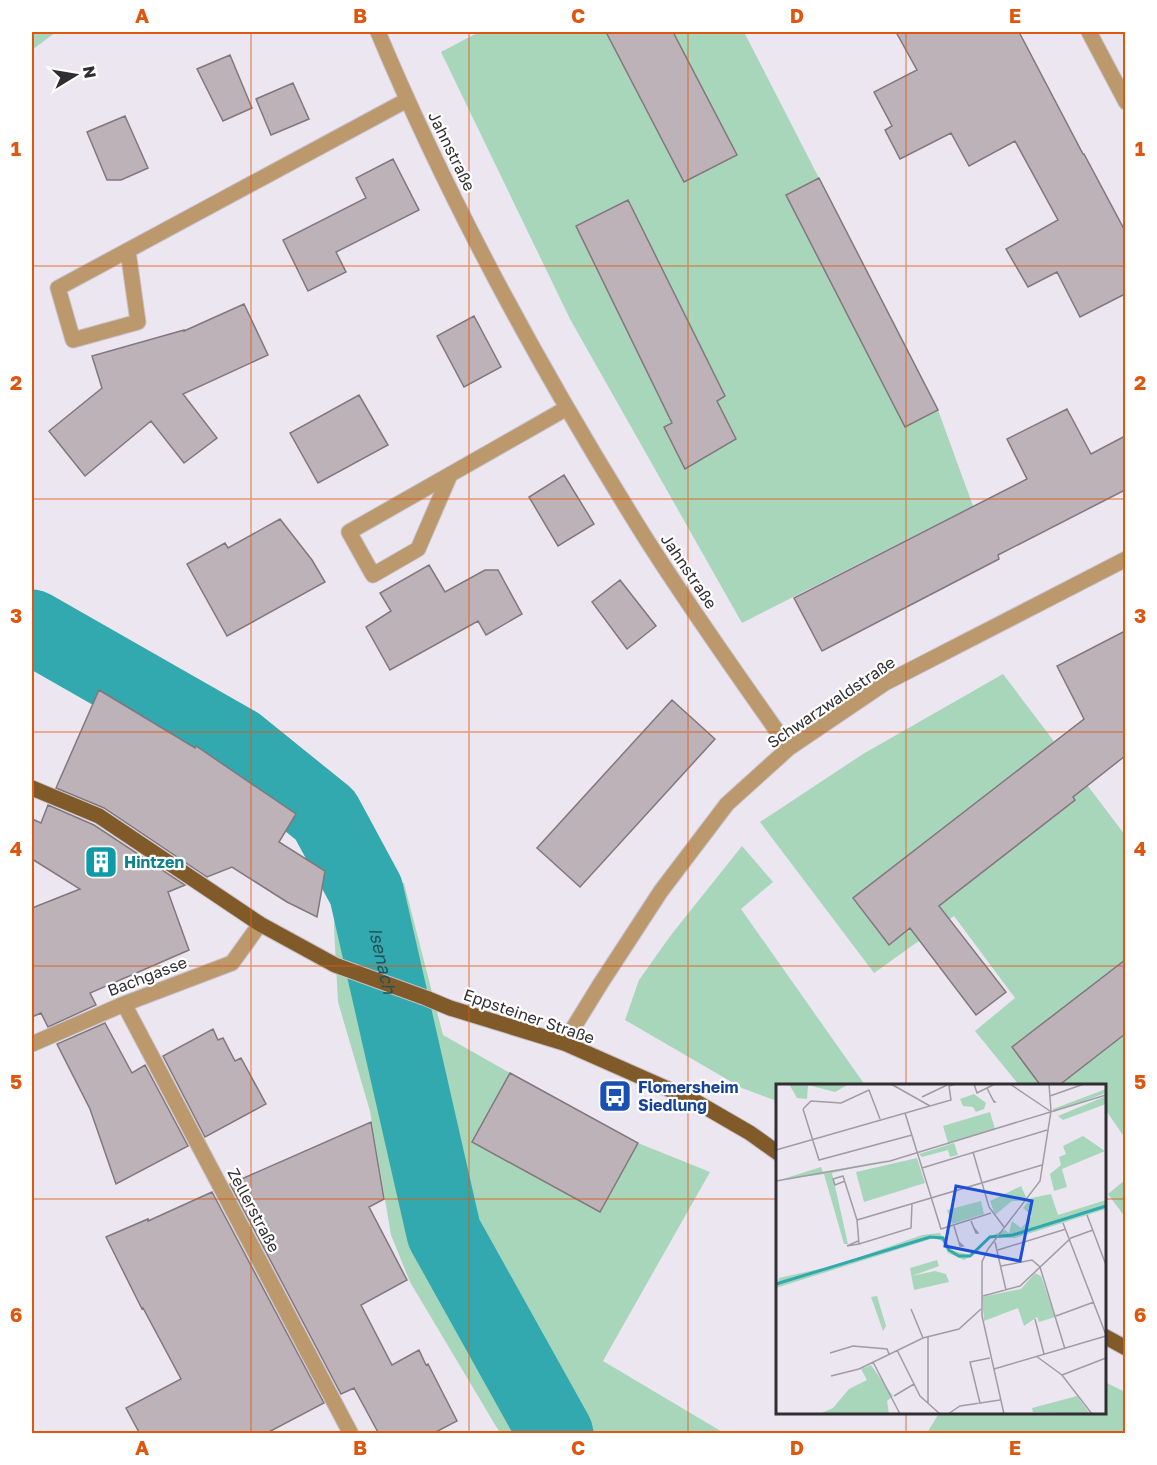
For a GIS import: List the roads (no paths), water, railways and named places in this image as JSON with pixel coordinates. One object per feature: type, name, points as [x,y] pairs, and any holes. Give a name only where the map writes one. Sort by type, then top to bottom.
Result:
[{"type":"main road","name":"Eppsteiner Straße","points":[[32,788],[99,816],[260,924],[335,965],[450,1008],[564,1043],[693,1100],[750,1133],[776,1152]]},
{"type":"main road","points":[[1106,1337],[1125,1348]]},
{"type":"street","name":"Jahnstraße","points":[[378,32],[407,100],[483,256],[567,408],[644,535],[716,644],[789,748]]},
{"type":"street","points":[[1089,32],[1125,102]]},
{"type":"street","name":"Jahnstraße","points":[[128,251],[138,322],[73,340],[58,288],[407,100]]},
{"type":"street","points":[[450,475],[418,549],[372,575],[349,532],[567,408]]},
{"type":"street","name":"Schwarzwaldstraße","points":[[564,1043],[661,891],[720,813],[789,748],[885,683],[1125,559]]},
{"type":"street","name":"Bachgasse","points":[[32,1044],[124,1004],[232,963],[260,924]]},
{"type":"street","name":"Zellerstraße","points":[[124,1004],[351,1434]]},
{"type":"waterway","name":"Isenach","points":[[32,627],[237,744],[325,815],[366,891],[444,1233],[556,1434]]},
{"type":"place","name":"Hintzen","points":[[101,862]]},
{"type":"place","name":"Flomersheim Siedlung","points":[[615,1096]]}]
